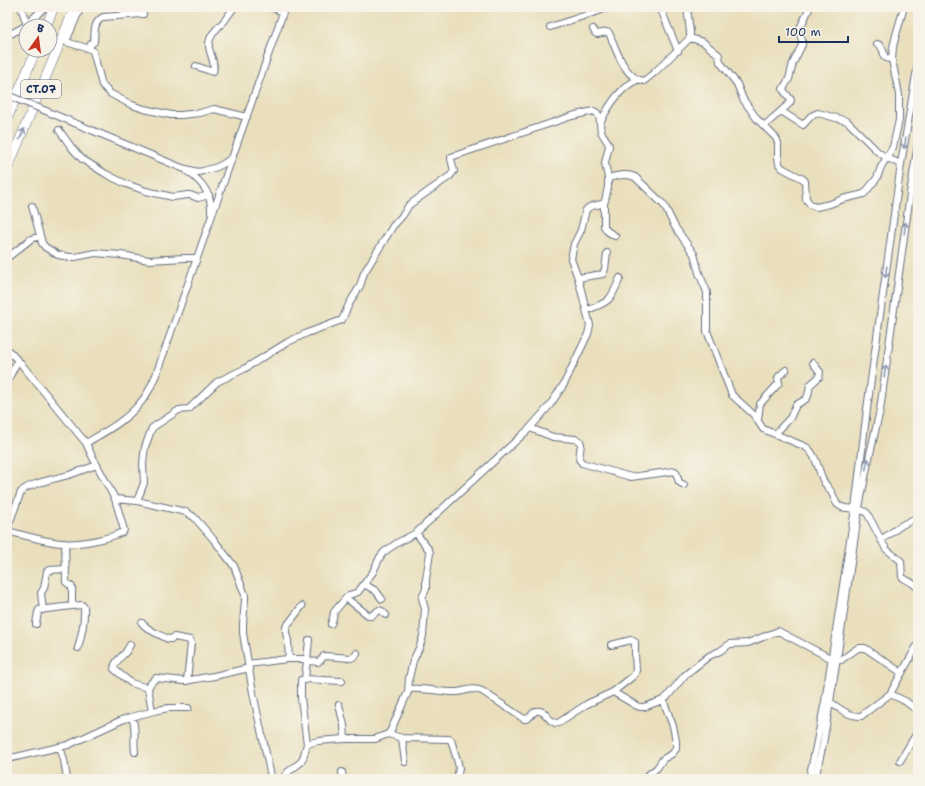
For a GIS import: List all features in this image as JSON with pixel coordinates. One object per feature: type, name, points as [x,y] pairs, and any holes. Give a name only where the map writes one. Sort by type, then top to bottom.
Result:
[{"type":"highway","points":[[49,18],[54,7]]},
{"type":"highway","name":"CT.07","points":[[7,170],[75,7]]},
{"type":"highway","name":"CT.07","points":[[7,119],[33,58]]},
{"type":"street","points":[[21,7],[25,18]]},
{"type":"street","points":[[33,18],[45,7]]},
{"type":"street","points":[[81,7],[66,42],[93,50],[102,85],[111,94],[132,105],[171,114],[181,115],[200,113],[214,109],[247,117]]},
{"type":"street","points":[[196,66],[213,72],[214,68],[209,46],[213,32],[235,7]]},
{"type":"street","points":[[86,444],[119,423],[135,408],[148,393],[156,375],[284,10],[271,7]]},
{"type":"street","points":[[550,27],[611,7]]},
{"type":"street","points":[[600,123],[610,105],[625,87],[637,80],[646,80],[690,38],[687,7]]},
{"type":"street","points":[[764,126],[791,102],[783,89],[802,45],[800,28],[810,7]]},
{"type":"street","points":[[690,38],[703,42],[719,55],[721,64],[737,84],[743,98],[757,119],[777,141],[779,164],[782,168],[805,180],[806,198],[813,207],[816,207],[864,194],[877,178],[881,167],[893,147],[899,120],[898,84],[892,60],[893,47],[904,7]]},
{"type":"street","points":[[662,12],[678,51]]},
{"type":"street","points":[[89,48],[90,44],[94,42],[96,23],[98,20],[103,17],[143,14]]},
{"type":"street","points":[[7,36],[18,29]]},
{"type":"street","points":[[593,29],[597,34],[609,32],[624,66],[637,80]]},
{"type":"street","points":[[877,44],[882,47],[884,56],[892,60]]},
{"type":"street","points":[[809,779],[834,659],[857,508],[866,416],[901,164],[918,63]]},
{"type":"street","points":[[7,95],[182,168],[203,172],[223,164],[232,157]]},
{"type":"street","points":[[137,501],[144,483],[144,454],[147,441],[154,426],[178,410],[190,409],[217,382],[244,370],[288,342],[342,320],[349,304],[360,286],[364,273],[393,226],[403,215],[409,204],[450,176],[454,171],[451,157],[572,116],[593,111],[596,112],[598,114],[602,133],[609,143],[605,163],[608,178],[604,203],[605,229],[615,236]]},
{"type":"street","points":[[781,111],[803,125],[812,116],[818,113],[848,121],[871,146],[887,158],[901,164]]},
{"type":"street","points":[[58,130],[82,159],[126,184],[146,191],[173,197],[190,195],[198,198],[209,196]]},
{"type":"street","points":[[857,508],[880,410],[918,144]]},
{"type":"street","points":[[182,168],[202,183],[209,196],[212,209],[211,218]]},
{"type":"street","points":[[608,178],[625,174],[635,177],[664,205],[674,227],[696,257],[699,273],[707,292],[707,331],[730,392],[734,398],[754,415],[763,428],[808,449],[813,455],[823,480],[838,505],[842,507],[857,508],[867,512],[888,551],[901,561],[902,577],[918,588]]},
{"type":"street","points":[[911,187],[918,198]]},
{"type":"street","points":[[331,624],[334,612],[349,594],[358,592],[384,552],[416,533],[530,428],[553,401],[567,380],[590,329],[587,310],[571,259],[574,244],[580,233],[588,207],[604,203]]},
{"type":"street","points":[[32,206],[42,243],[58,255],[75,257],[94,254],[121,255],[149,260],[197,258]]},
{"type":"street","points":[[7,258],[31,239],[40,236]]},
{"type":"street","points":[[578,278],[602,274],[605,269],[607,253]]},
{"type":"street","points":[[587,310],[607,302],[615,291],[620,278]]},
{"type":"street","points":[[7,349],[18,360],[86,444],[96,465],[116,499],[124,529],[123,532],[109,538],[75,544],[7,530],[20,492],[23,489],[96,465]]},
{"type":"street","points":[[7,382],[18,360]]},
{"type":"street","points":[[775,434],[790,418],[796,405],[807,398],[810,385],[820,377],[820,372],[813,363]]},
{"type":"street","points":[[758,420],[760,404],[779,383],[779,376],[786,370]]},
{"type":"street","points":[[530,428],[553,437],[580,441],[579,459],[582,463],[631,477],[675,471],[679,482],[684,485]]},
{"type":"street","points":[[116,499],[137,501],[186,512],[192,515],[234,566],[244,594],[243,633],[255,701],[272,779]]},
{"type":"street","points":[[881,540],[902,525],[918,517]]},
{"type":"street","points":[[307,744],[318,741],[375,739],[388,734],[391,730],[409,689],[409,678],[413,661],[423,636],[425,609],[422,598],[426,589],[426,579],[430,556],[428,550],[416,533]]},
{"type":"street","points":[[65,543],[66,582],[72,587],[72,606]]},
{"type":"street","points":[[43,610],[41,593],[44,588],[47,571],[66,569]]},
{"type":"street","points":[[364,584],[374,590],[382,598]]},
{"type":"street","points":[[346,598],[368,615],[371,616],[379,610],[386,614]]},
{"type":"street","points":[[36,624],[38,612],[82,605],[84,607],[84,618],[78,648]]},
{"type":"street","points":[[289,659],[286,627],[302,606]]},
{"type":"street","points":[[142,623],[148,629],[168,639],[174,637],[190,640],[191,643],[187,680]]},
{"type":"street","points":[[613,692],[640,707],[663,700],[685,675],[709,656],[730,644],[748,643],[778,630],[812,649],[834,659],[841,660],[858,648],[865,648],[902,673]]},
{"type":"street","points":[[305,680],[309,640]]},
{"type":"street","points":[[409,689],[456,692],[477,689],[524,719],[529,718],[537,711],[541,711],[544,712],[552,722],[556,723],[587,704],[613,692],[635,674],[636,665],[634,642],[631,640],[611,645]]},
{"type":"street","points":[[830,702],[854,716],[859,716],[890,694],[918,644]]},
{"type":"street","points":[[130,645],[114,665],[114,669],[131,683],[148,688]]},
{"type":"street","points":[[152,711],[148,688],[156,678],[180,681],[214,676],[249,666],[289,659],[306,659],[318,662],[324,656],[352,658],[356,653]]},
{"type":"street","points":[[815,779],[830,702],[834,659]]},
{"type":"street","points":[[282,779],[288,772],[301,762],[307,744],[301,693],[301,680],[318,679],[342,681]]},
{"type":"street","points":[[890,694],[902,699],[918,710]]},
{"type":"street","points":[[643,779],[657,768],[663,759],[672,754],[676,749],[673,726],[663,700]]},
{"type":"street","points":[[339,705],[346,739]]},
{"type":"street","points":[[7,759],[60,747],[118,721],[152,711],[169,708],[188,708]]},
{"type":"street","points":[[132,717],[135,726],[135,752]]},
{"type":"street","points":[[900,761],[918,731]]},
{"type":"street","points":[[388,734],[402,738],[451,740],[458,763],[457,779]]},
{"type":"street","points":[[402,738],[405,762]]},
{"type":"street","points":[[60,747],[67,779]]},
{"type":"street","points":[[342,772],[343,779]]}]
